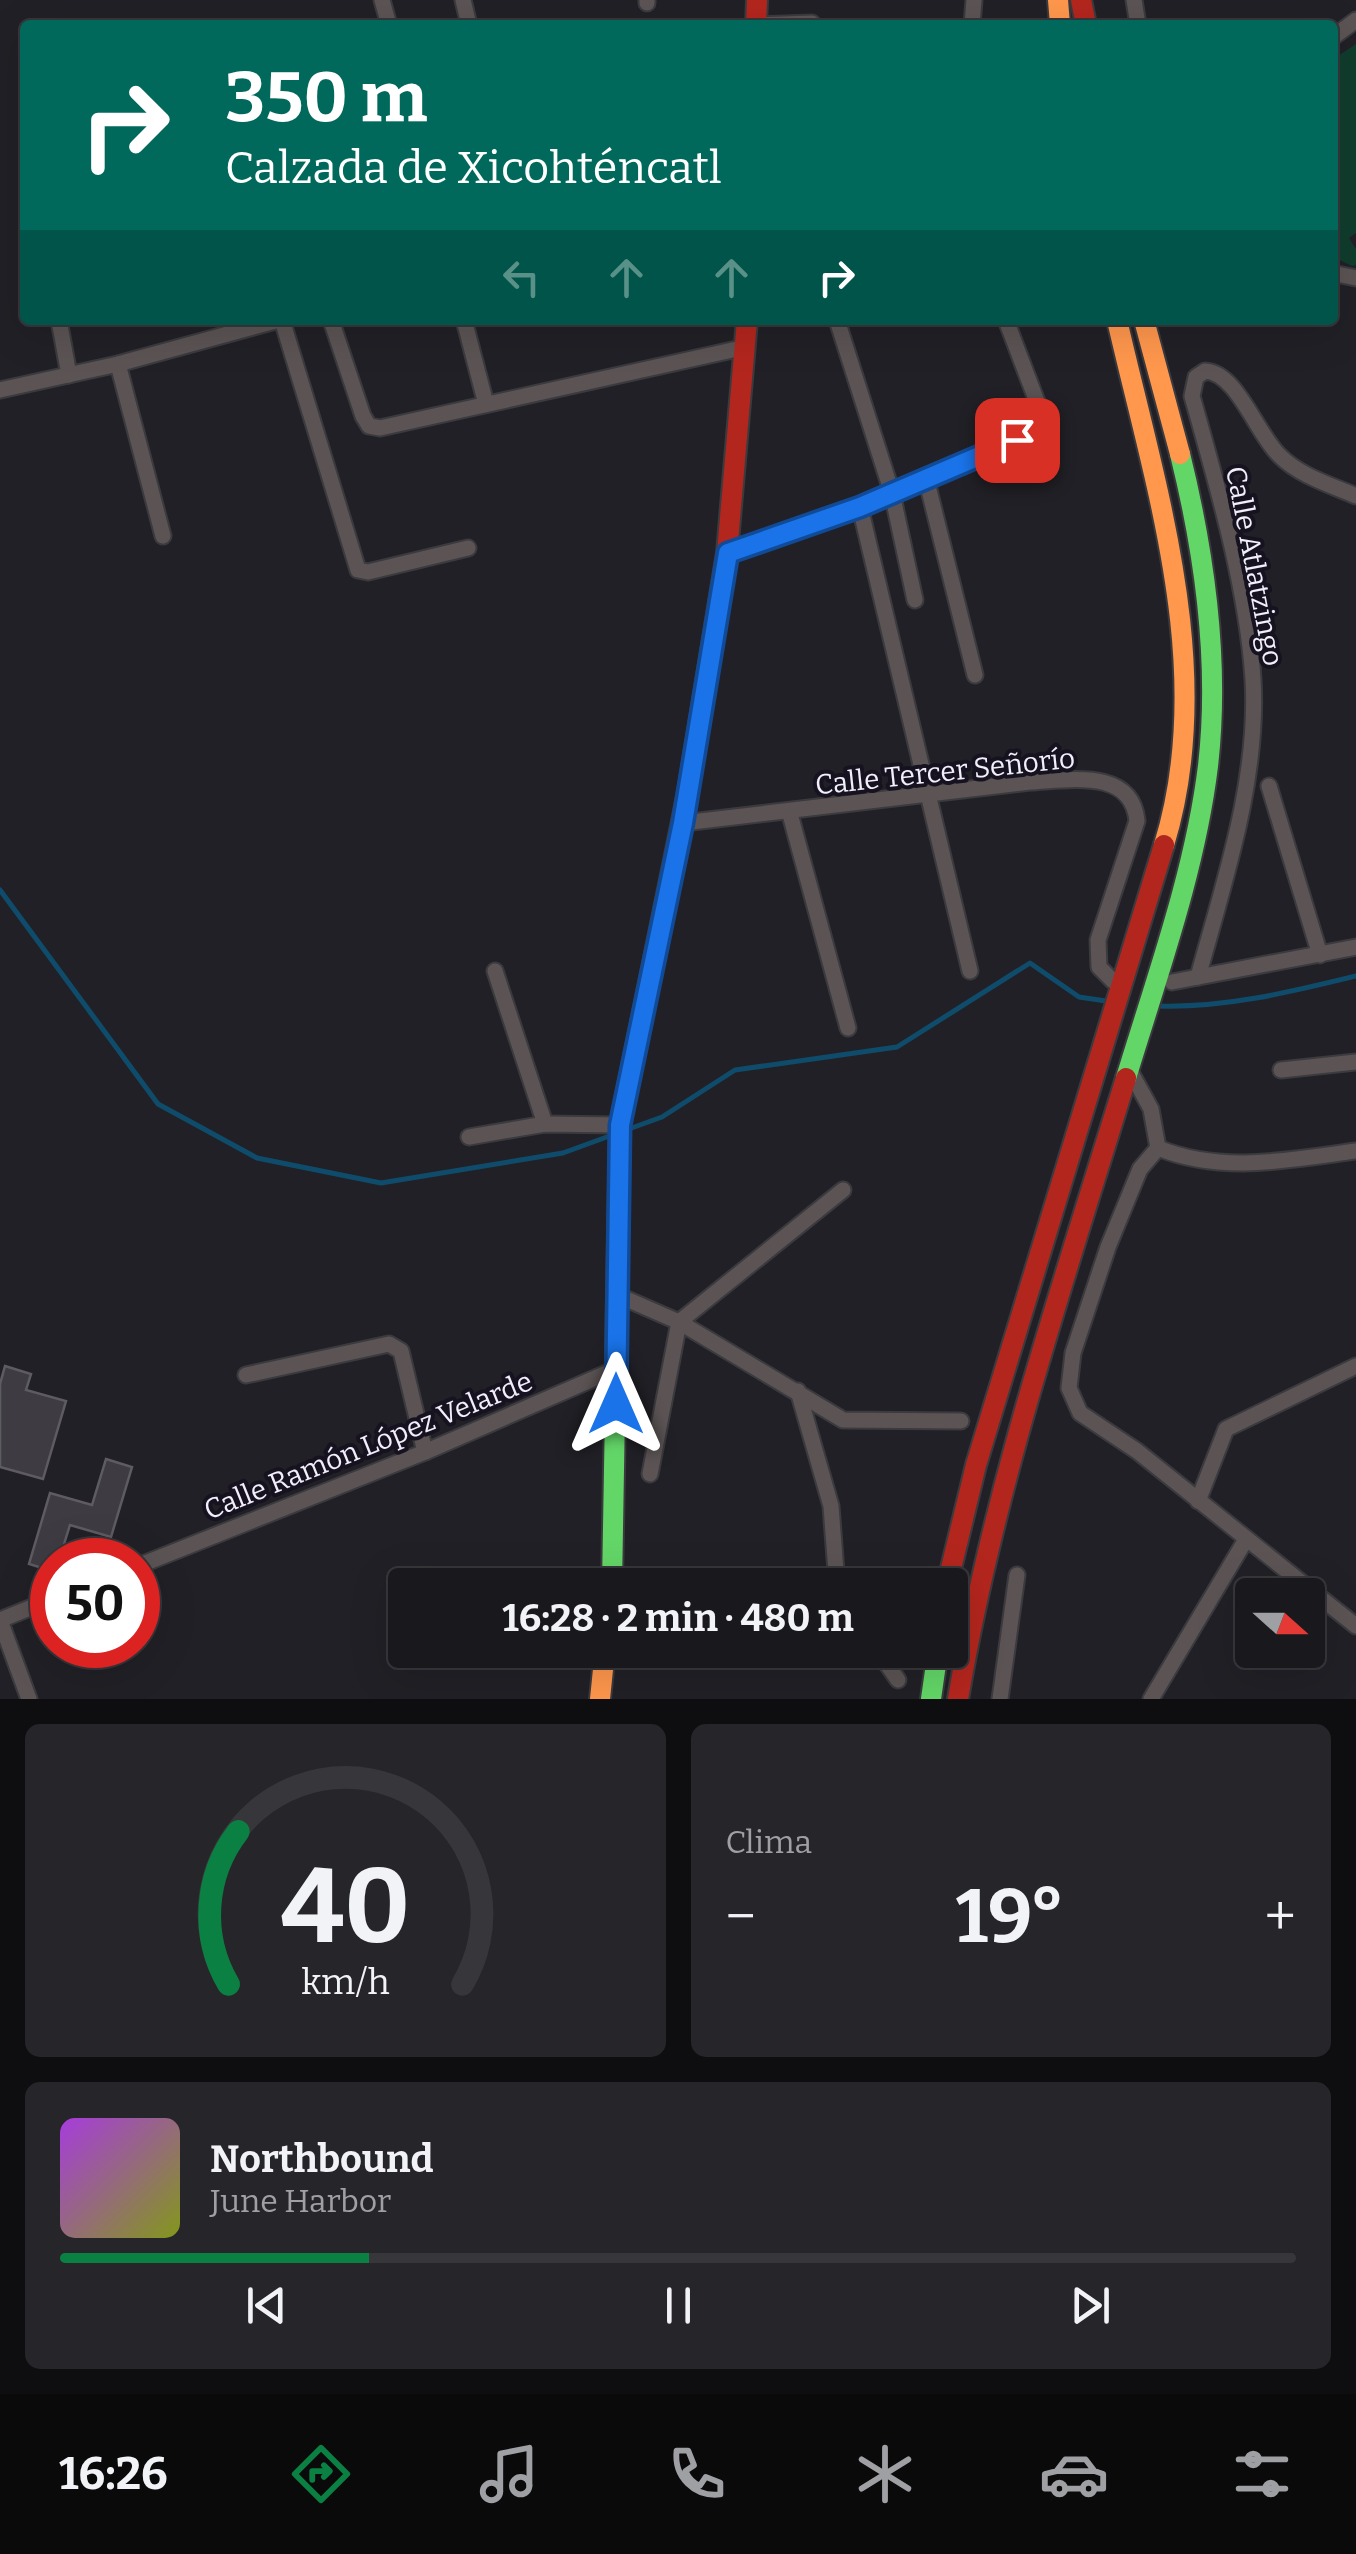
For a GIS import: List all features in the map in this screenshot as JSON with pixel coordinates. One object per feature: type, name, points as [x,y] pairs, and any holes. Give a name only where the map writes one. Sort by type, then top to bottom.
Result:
[{"type":"main road","points":[[612,1568],[620,1125],[683,823],[728,553],[747,325]]},
{"type":"main road","points":[[951,1568],[976,1465],[1175,808],[1185,732],[1178,585],[1117,325]]},
{"type":"main road","points":[[958,1699],[971,1607],[999,1484],[1194,844],[1211,730],[1208,582],[1186,468],[1145,325]]},
{"type":"main road","points":[[600,1699],[603,1668]]},
{"type":"main road","points":[[931,1699],[935,1668]]},
{"type":"street","points":[[60,325],[69,376]]},
{"type":"street","points":[[0,390],[118,364],[262,325]]},
{"type":"street","points":[[283,325],[358,570],[368,572],[468,548]]},
{"type":"street","points":[[333,325],[369,426],[380,428],[746,347]]},
{"type":"street","points":[[465,325],[486,404]]},
{"type":"street","points":[[839,325],[892,493],[915,600]]},
{"type":"street","points":[[728,553],[860,507],[1047,428],[1008,325]]},
{"type":"street","points":[[118,364],[162,536]]},
{"type":"street","name":"Calle Atlatzingo","points":[[1198,978],[1233,850],[1247,766],[1253,680],[1229,542],[1192,396],[1196,377],[1205,371],[1226,378],[1278,455],[1297,469],[1356,496]]},
{"type":"street","points":[[926,478],[974,675]]},
{"type":"street","points":[[860,507],[970,970]]},
{"type":"street","name":"Calle Tercer Señorío","points":[[683,823],[1082,779],[1119,786],[1130,796],[1138,822],[1096,955],[1098,966],[1113,981]]},
{"type":"street","points":[[1269,786],[1320,956]]},
{"type":"street","points":[[790,814],[848,1028]]},
{"type":"street","points":[[1172,982],[1356,947]]},
{"type":"street","points":[[496,971],[545,1124]]},
{"type":"street","points":[[1280,1070],[1356,1062]]},
{"type":"street","points":[[1128,1070],[1151,1109],[1158,1148]]},
{"type":"street","points":[[469,1137],[545,1124],[620,1125]]},
{"type":"street","points":[[1158,1148],[1208,1164],[1275,1162],[1356,1151]]},
{"type":"street","points":[[1158,1148],[1140,1169],[1108,1247],[1072,1354],[1068,1388],[1080,1413],[1137,1451],[1356,1626]]},
{"type":"street","points":[[650,1474],[678,1322],[843,1190]]},
{"type":"street","points":[[616,1294],[678,1322],[843,1420],[960,1421]]},
{"type":"street","points":[[246,1375],[389,1344],[401,1352],[424,1452]]},
{"type":"street","points":[[1198,1500],[1226,1429],[1356,1366]]},
{"type":"street","name":"Calle Ramón López Velarde","points":[[160,1557],[424,1452],[616,1369]]},
{"type":"street","points":[[798,1391],[831,1506],[836,1568]]},
{"type":"street","points":[[1151,1699],[1245,1541]]},
{"type":"street","points":[[1000,1699],[1017,1576]]},
{"type":"street","points":[[29,1699],[0,1620],[30,1608]]},
{"type":"street","points":[[890,1668],[898,1680]]},
{"type":"green space","points":[[1356,44],[1356,233],[1349,238],[1356,249],[1356,265],[1352,266],[1338,259],[1338,56]]},
{"type":"building","points":[[5,1366],[31,1374],[26,1390],[66,1401],[43,1479],[0,1467],[0,1384]]},
{"type":"building","points":[[106,1459],[132,1467],[111,1537],[70,1525],[66,1538],[37,1538],[50,1493],[92,1505]]},
{"type":"waterway","points":[[0,890],[158,1104],[257,1158],[381,1183],[563,1153],[615,1134]]},
{"type":"waterway","points":[[626,1130],[662,1117],[735,1070],[897,1047],[1030,963],[1079,997],[1106,1001]]},
{"type":"waterway","points":[[1157,1006],[1233,1002],[1356,976]]},
{"type":"traffic: fast","points":[[1126,1078],[1185,884],[1208,766],[1212,688],[1208,609],[1197,531],[1180,454]]},
{"type":"traffic: fast","points":[[612,1568],[620,1125],[688,792]]},
{"type":"traffic: fast","points":[[931,1699],[935,1668]]},
{"type":"traffic: slow","points":[[1058,0],[1060,20]]},
{"type":"traffic: slow","points":[[1118,325],[1163,515],[1183,648],[1179,780],[1164,845]]},
{"type":"traffic: slow","points":[[1145,325],[1180,454]]},
{"type":"traffic: slow","points":[[600,1699],[603,1668]]},
{"type":"traffic: jam","points":[[756,20],[757,0]]},
{"type":"traffic: jam","points":[[1081,0],[1085,20]]},
{"type":"traffic: jam","points":[[688,792],[727,553],[747,325]]},
{"type":"traffic: jam","points":[[951,1568],[976,1465],[1164,845]]},
{"type":"traffic: jam","points":[[958,1699],[1010,1463],[1126,1078]]},
{"type":"route","points":[[616,1404],[620,1125],[683,823],[728,553],[860,507],[1017,440]]}]
